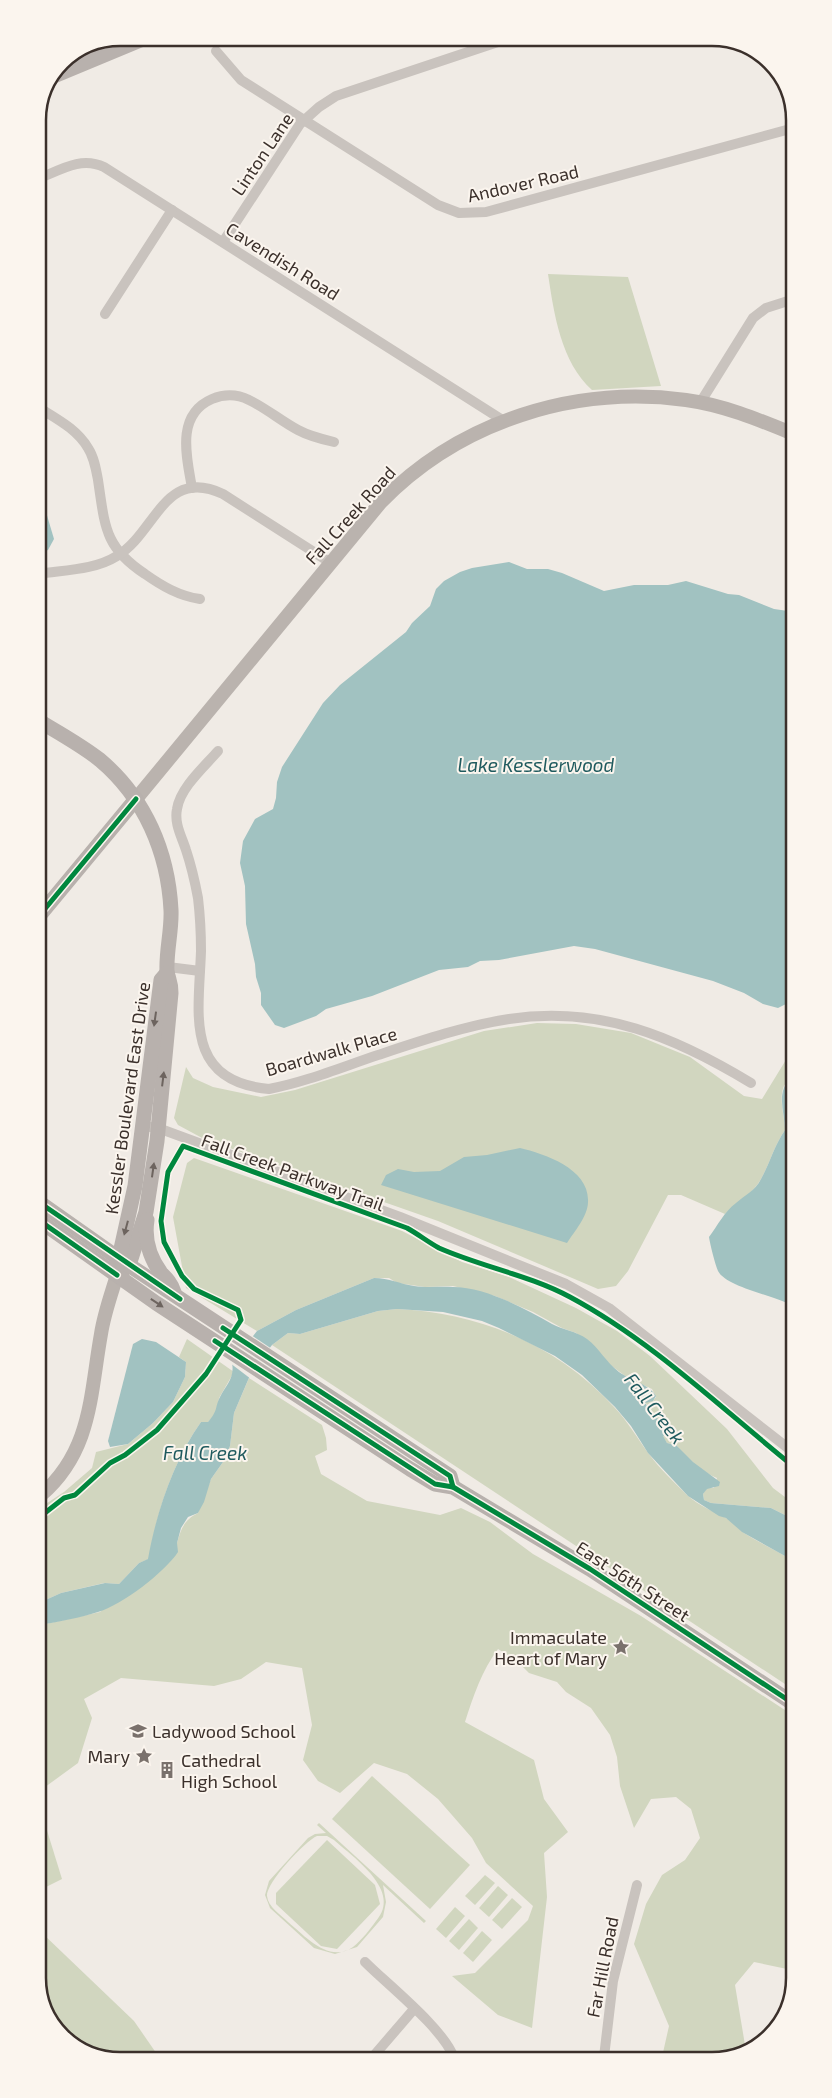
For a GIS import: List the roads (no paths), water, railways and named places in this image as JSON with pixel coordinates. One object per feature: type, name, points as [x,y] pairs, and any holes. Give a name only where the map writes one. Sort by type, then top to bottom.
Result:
[{"type":"main road","points":[[66,71],[126,46]]},
{"type":"main road","name":"Fall Creek Road","points":[[136,799],[381,502],[410,476],[464,440],[504,421],[549,407],[605,397],[652,396],[700,402],[747,415],[786,431]]},
{"type":"main road","name":"Kessler Boulevard East Drive","points":[[46,726],[103,763],[136,799],[155,834],[168,887],[171,927],[167,970],[161,980],[146,1212],[117,1276]]},
{"type":"main road","points":[[46,908],[136,799]]},
{"type":"main road","name":"Kessler Boulevard East Drive","points":[[123,1262],[133,1198],[150,1127]]},
{"type":"main road","name":"East 56th Street","points":[[46,1207],[175,1296],[219,1334]]},
{"type":"main road","points":[[146,1212],[150,1251],[158,1268],[172,1284],[175,1296]]},
{"type":"main road","name":"East 56th Street","points":[[46,1225],[117,1276],[219,1334],[327,1406],[435,1484],[453,1487],[590,1569],[786,1699]]},
{"type":"main road","points":[[46,1490],[69,1462],[86,1425],[102,1327],[117,1276]]},
{"type":"street","name":"Linton Lane","points":[[223,242],[305,119],[336,96],[486,46]]},
{"type":"street","name":"Andover Road","points":[[216,52],[241,80],[438,205],[467,214],[486,212],[786,130]]},
{"type":"street","name":"Cavendish Road","points":[[46,176],[72,165],[90,162],[104,167],[504,421]]},
{"type":"street","points":[[105,314],[172,210]]},
{"type":"street","points":[[700,402],[754,318],[766,308],[786,302]]},
{"type":"street","points":[[192,488],[185,442],[187,427],[198,409],[217,397],[233,395],[247,399],[298,430],[334,442]]},
{"type":"street","points":[[46,412],[73,430],[90,451],[96,469],[106,530],[120,555],[128,563],[175,593],[200,598]]},
{"type":"street","points":[[46,573],[93,565],[120,555],[135,541],[165,502],[177,493],[192,488],[204,488],[223,494],[331,563]]},
{"type":"street","name":"Boardwalk Place","points":[[218,751],[183,794],[176,812],[177,823],[192,869],[198,898],[201,934],[197,1017],[202,1043],[208,1056],[220,1070],[248,1086],[269,1089],[277,1088],[438,1036],[485,1023],[534,1016],[576,1017],[604,1021],[655,1033],[694,1051],[751,1083]]},
{"type":"street","name":"Kessler Boulevard East Drive","points":[[167,970],[200,971]]},
{"type":"street","points":[[150,1127],[400,1217],[566,1284],[609,1308],[786,1447]]},
{"type":"street","name":"Far Hill Road","points":[[605,2052],[614,1981],[637,1885]]},
{"type":"street","points":[[365,1962],[447,2043],[451,2052]]},
{"type":"street","points":[[377,2052],[414,2009]]},
{"type":"water","points":[[46,512],[54,539],[46,551]]},
{"type":"water","name":"Lake Kesslerwood","points":[[509,562],[527,569],[548,569],[562,573],[604,591],[634,585],[668,585],[686,581],[728,594],[739,595],[774,609],[786,611],[786,1004],[778,1008],[763,1004],[744,993],[713,981],[595,949],[574,946],[499,960],[480,961],[468,967],[439,970],[372,996],[326,1009],[316,1016],[284,1028],[275,1025],[261,1005],[261,993],[246,924],[245,886],[240,863],[243,841],[255,819],[273,809],[277,782],[282,767],[323,703],[340,685],[406,632],[412,623],[430,606],[436,589],[444,581],[472,568]]},
{"type":"water","points":[[786,1084],[786,1302],[731,1282],[723,1277],[718,1271],[709,1237],[728,1210],[759,1183],[785,1130],[782,1103],[783,1090]]},
{"type":"water","points":[[520,1148],[541,1154],[564,1165],[582,1180],[587,1190],[588,1202],[586,1213],[567,1243],[381,1185],[386,1175],[398,1169],[414,1172],[440,1171],[464,1157],[487,1155]]},
{"type":"water","name":"Fall Creek","points":[[374,1278],[414,1286],[465,1288],[491,1294],[529,1311],[556,1326],[578,1334],[587,1339],[619,1372],[653,1392],[656,1396],[653,1401],[645,1403],[666,1429],[666,1435],[663,1436],[667,1443],[676,1445],[693,1462],[720,1482],[719,1486],[707,1489],[703,1494],[704,1500],[711,1503],[771,1508],[786,1516],[786,1557],[742,1532],[726,1518],[719,1516],[688,1496],[648,1453],[631,1426],[615,1407],[582,1375],[555,1356],[482,1321],[443,1312],[397,1309],[378,1311],[300,1334],[288,1333],[272,1345],[251,1373],[234,1413],[230,1446],[223,1462],[211,1479],[204,1502],[198,1513],[188,1517],[181,1528],[177,1543],[178,1552],[172,1560],[142,1587],[108,1608],[84,1616],[46,1624],[46,1600],[61,1593],[105,1583],[119,1584],[139,1563],[148,1559],[161,1505],[174,1470],[201,1422],[208,1422],[214,1414],[220,1397],[231,1377],[232,1363],[257,1331],[296,1310]]},
{"type":"water","points":[[142,1339],[156,1342],[186,1362],[185,1377],[173,1402],[153,1423],[128,1444],[110,1447],[108,1441],[133,1344]]},
{"type":"place","name":"Immaculate Heart of Mary","points":[[621,1647]]},
{"type":"place","name":"Ladywood School","points":[[138,1731]]},
{"type":"place","name":"Mary","points":[[144,1756]]},
{"type":"place","name":"Cathedral High School","points":[[167,1770]]}]
